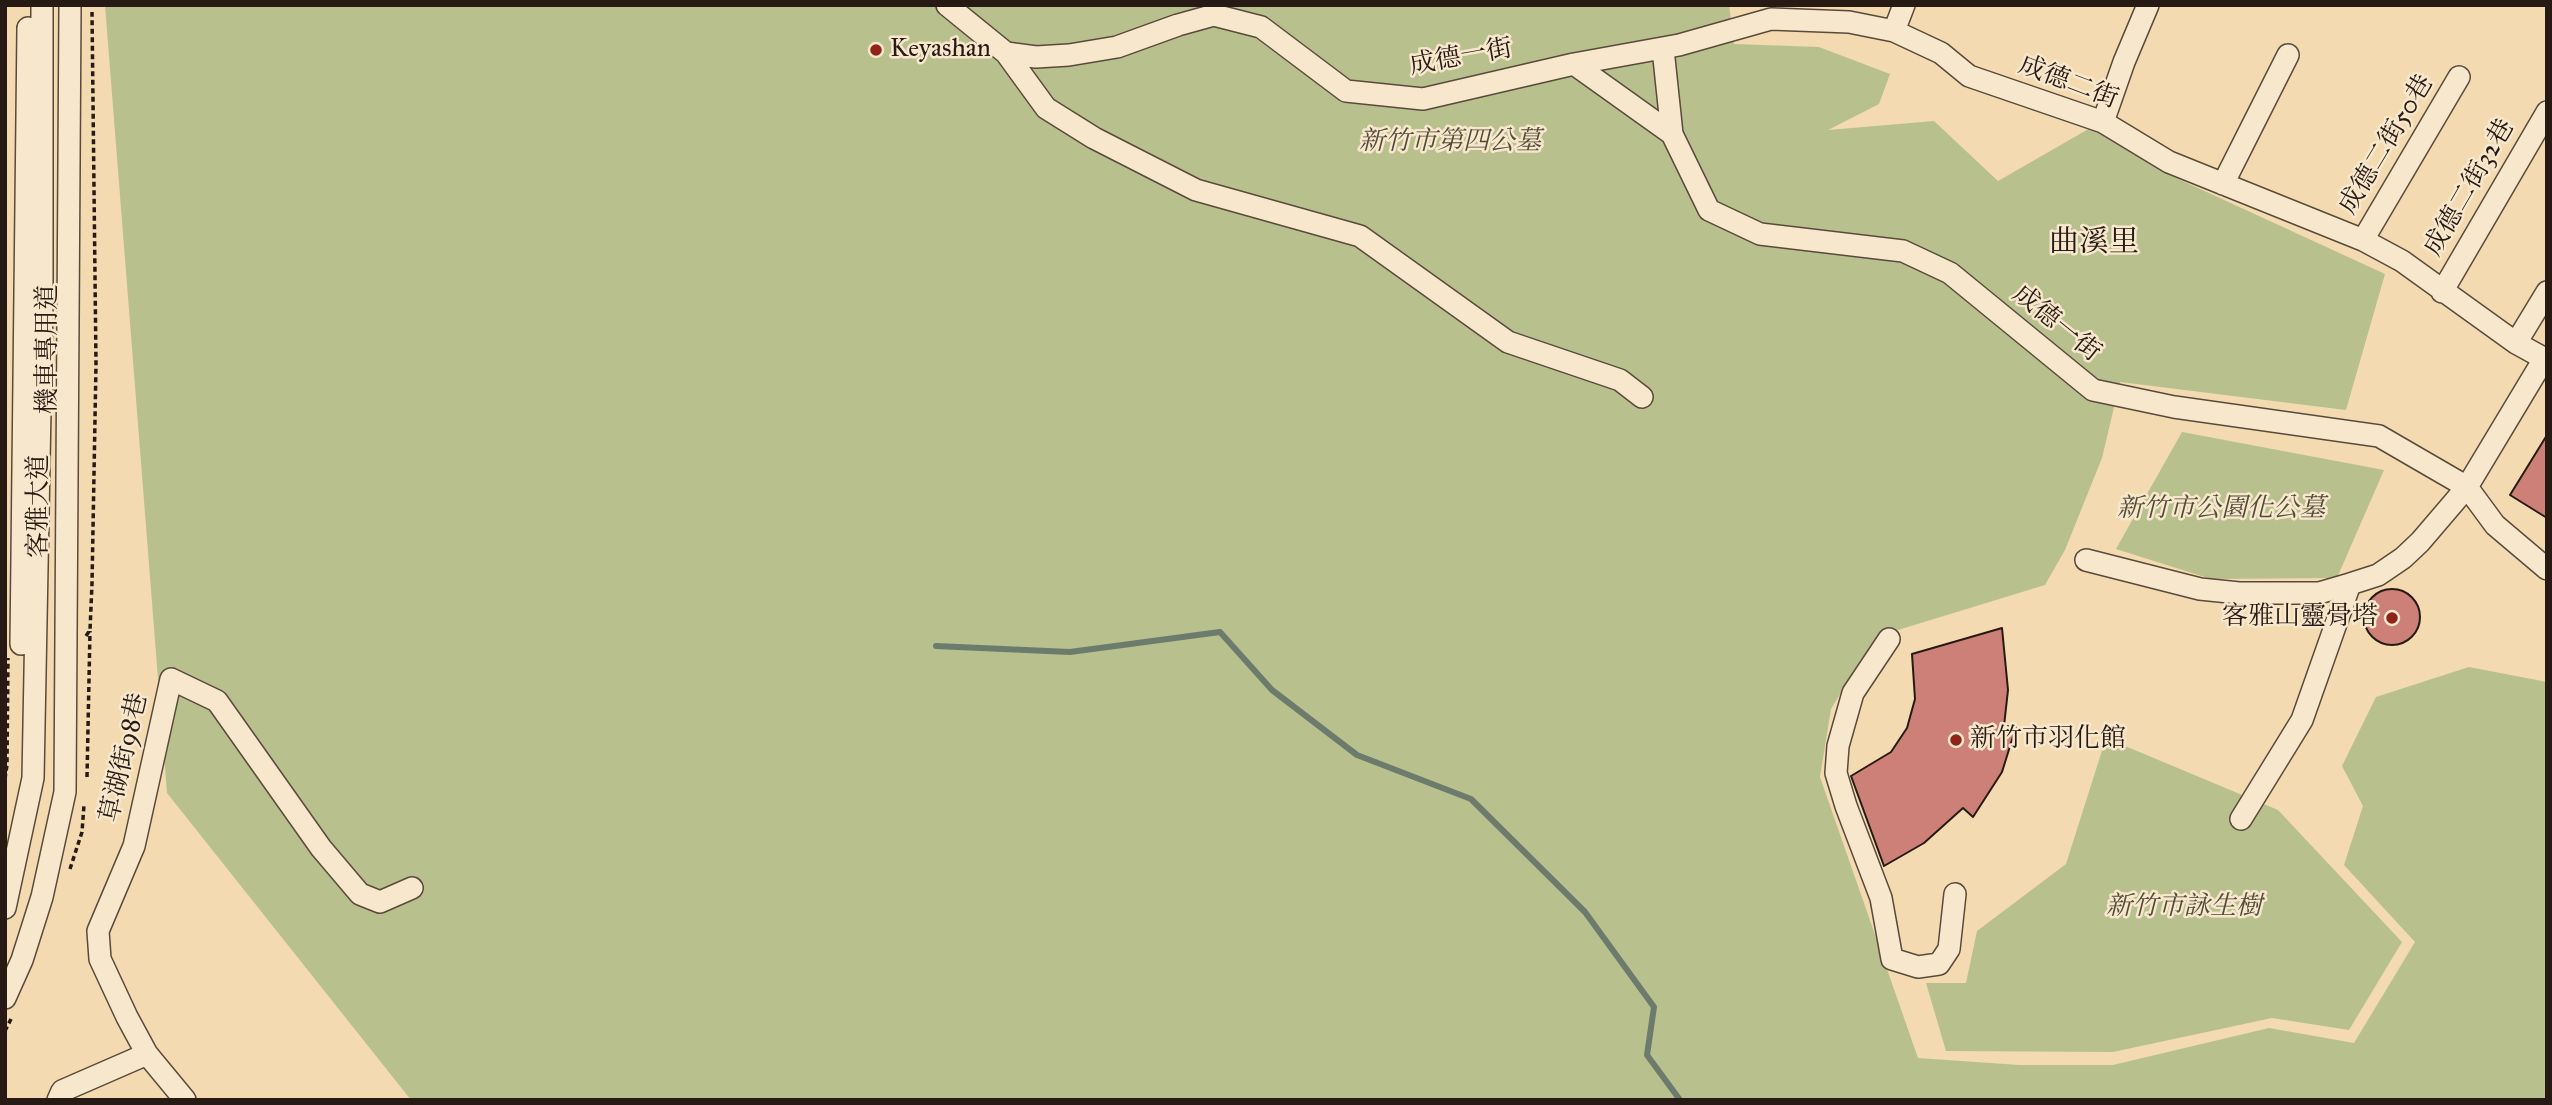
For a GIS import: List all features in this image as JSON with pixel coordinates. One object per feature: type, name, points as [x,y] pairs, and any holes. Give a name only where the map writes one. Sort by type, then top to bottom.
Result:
[{"type":"street","name":"機車專用道","points":[[5,861],[19,770],[28,5]]},
{"type":"street","name":"客雅大道","points":[[5,908],[33,778],[42,304],[42,5]]},
{"type":"street","name":"客雅大道","points":[[5,998],[22,960],[42,897],[65,792],[70,5]]},
{"type":"street","name":"機車專用道","points":[[67,693],[75,653],[79,104],[77,5]]},
{"type":"street","points":[[947,5],[1006,53],[1046,108],[1094,138],[1195,190],[1360,236],[1508,342],[1620,380],[1642,397]]},
{"type":"street","points":[[1894,31],[1904,5]]},
{"type":"street","points":[[2103,122],[2148,5]]},
{"type":"street","name":"成德一街","points":[[1006,53],[1036,57],[1117,47],[1178,24],[1214,15],[1261,27],[1346,91],[1423,99],[1574,64],[1672,134]]},
{"type":"street","name":"成德二街","points":[[1574,64],[1662,49],[1771,19],[1849,22],[1894,31],[1941,53],[1969,76],[2103,122],[2169,162],[2363,240],[2402,261],[2442,292],[2545,360],[2466,487],[2403,558],[2378,575],[2319,593],[2239,593],[2200,589],[2085,559]]},
{"type":"street","name":"成德一街","points":[[1662,49],[1672,134],[1709,210],[1760,234],[1903,251],[1950,273],[2093,390],[2174,407],[2379,436],[2466,487],[2495,525],[2547,569]]},
{"type":"street","points":[[2223,184],[2288,55]]},
{"type":"street","name":"成德二街50巷","points":[[2363,240],[2459,77]]},
{"type":"street","name":"成德二街32巷","points":[[2442,292],[2547,112]]},
{"type":"street","points":[[2516,343],[2547,292]]},
{"type":"street","points":[[2241,819],[2302,720],[2350,584]]},
{"type":"street","points":[[1889,639],[1853,693],[1838,746],[1836,773],[1881,898],[1892,959],[1918,967],[1939,964],[1949,949],[1955,894]]},
{"type":"street","name":"草湖街98巷","points":[[185,1100],[147,1054],[100,959],[99,931],[134,846],[171,679],[217,701],[321,848],[360,894],[380,902],[412,888]]},
{"type":"street","points":[[58,1100],[62,1091],[147,1054]]},
{"type":"path","points":[[75,653],[90,630],[92,584],[96,351],[92,5]]},
{"type":"green space","name":"新竹市第四公墓","points":[[105,5],[1729,5],[1734,44],[1819,47],[1890,74],[1879,104],[1828,130],[1934,121],[1998,181],[2092,127],[2172,176],[2385,274],[2346,410],[2120,382],[2102,458],[2065,550],[2045,585],[1898,630],[1862,658],[1831,709],[1820,777],[1918,1058],[2019,1065],[2113,1065],[2269,1028],[2354,1043],[2415,942],[2344,865],[2363,806],[2342,766],[2376,697],[2469,667],[2547,682],[2547,1100],[411,1100],[167,793]]},
{"type":"green space","name":"新竹市公園化公墓","points":[[2182,432],[2384,470],[2337,578],[2211,579],[2116,549]]},
{"type":"green space","name":"新竹市詠生樹","points":[[2106,738],[2278,810],[2402,942],[2349,1030],[2272,1018],[2113,1052],[1946,1051],[1926,983],[1966,983],[1977,931],[2066,864]]},
{"type":"building","points":[[2547,435],[2547,518],[2510,495]]},
{"type":"building","name":"客雅山靈骨塔","points":[[2387,589],[2397,589],[2412,597],[2418,606],[2418,628],[2412,637],[2397,645],[2387,645],[2369,633],[2364,622],[2364,612],[2376,594]]},
{"type":"building","name":"新竹市羽化館","points":[[2002,628],[2008,690],[2004,726],[2016,727],[2002,772],[1973,817],[1963,808],[1924,843],[1884,866],[1851,776],[1891,752],[1907,728],[1915,699],[1912,654]]},
{"type":"waterway","points":[[936,646],[1070,652],[1220,632],[1272,690],[1357,755],[1471,799],[1585,912],[1654,1007],[1647,1055],[1680,1100]]},
{"type":"place","name":"Keyashan","points":[[876,50]]},
{"type":"place","name":"客雅山靈骨塔","points":[[2392,618]]},
{"type":"place","name":"新竹市羽化館","points":[[1956,740]]},
{"type":"district","name":"曲溪里","points":[[2094,244]]}]
